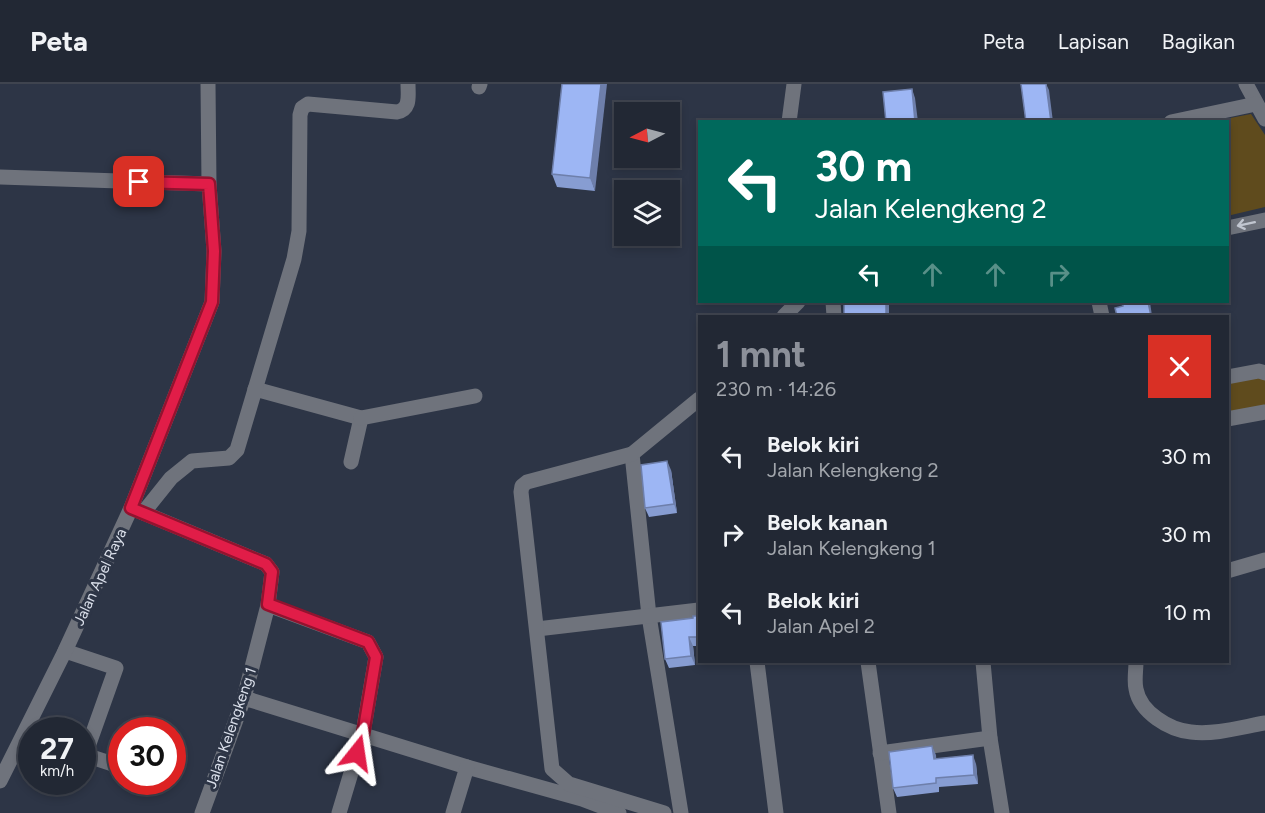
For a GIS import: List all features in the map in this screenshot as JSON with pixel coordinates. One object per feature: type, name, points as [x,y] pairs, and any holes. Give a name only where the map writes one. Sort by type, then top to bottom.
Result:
[{"type":"street","name":"Jalan Apel Raya","points":[[36,717],[65,651],[137,510],[212,302],[214,251],[209,184],[208,84]]},
{"type":"street","points":[[137,510],[192,461],[229,458],[237,450],[296,250],[299,231],[300,115],[302,108],[308,104],[403,111],[408,105],[408,84]]},
{"type":"street","points":[[789,120],[794,84]]},
{"type":"street","points":[[1246,84],[1265,119]]},
{"type":"street","points":[[1181,120],[1257,104]]},
{"type":"street","points":[[0,177],[209,184]]},
{"type":"street","points":[[1229,228],[1265,220]]},
{"type":"street","points":[[785,315],[797,303]]},
{"type":"street","points":[[1229,377],[1259,371],[1265,373]]},
{"type":"street","points":[[255,389],[361,418],[475,396]]},
{"type":"street","points":[[664,813],[570,784],[552,769],[521,492],[522,486],[527,482],[632,454],[698,400]]},
{"type":"street","points":[[1229,419],[1265,412]]},
{"type":"street","points":[[351,462],[361,418]]},
{"type":"street","points":[[632,454],[649,616],[681,813]]},
{"type":"street","name":"Jalan Kelengkeng 1","points":[[137,510],[266,564],[272,572],[268,604],[244,698],[202,813]]},
{"type":"street","points":[[1229,570],[1265,560]]},
{"type":"street","points":[[268,604],[368,642],[376,657],[363,734],[339,813]]},
{"type":"street","points":[[537,629],[698,610]]},
{"type":"street","points":[[65,651],[116,668],[96,722]]},
{"type":"street","points":[[757,663],[776,813]]},
{"type":"street","points":[[868,663],[890,813]]},
{"type":"street","points":[[982,663],[990,738],[1002,813]]},
{"type":"street","points":[[1136,663],[1136,689],[1140,700],[1148,713],[1172,726],[1191,732],[1265,723]]},
{"type":"street","points":[[244,698],[467,767],[580,806],[619,813]]},
{"type":"street","points":[[880,753],[990,738]]},
{"type":"street","name":"Jalan Apel Raya","points":[[0,781],[18,752]]},
{"type":"street","points":[[453,813],[467,767]]},
{"type":"shaded area","points":[[1251,114],[1265,135],[1265,207],[1229,216],[1229,120],[1220,120]]},
{"type":"shaded area","points":[[1265,373],[1265,412],[1229,419],[1229,380]]},
{"type":"building","points":[[562,84],[601,84],[590,178],[552,174]]},
{"type":"building","points":[[1021,84],[1046,84],[1051,120],[1026,120]]},
{"type":"building","points":[[912,89],[915,120],[886,120],[883,92]]},
{"type":"building","points":[[844,303],[886,303],[886,315],[844,315]]},
{"type":"building","points":[[1122,303],[1148,303],[1151,315],[1117,315],[1115,308],[1123,306]]},
{"type":"building","points":[[667,461],[674,504],[645,508],[641,465]]},
{"type":"building","points":[[693,616],[698,616],[698,637],[689,637],[691,656],[665,659],[661,622],[693,618]]},
{"type":"building","points":[[932,746],[934,759],[973,755],[974,775],[936,778],[936,783],[893,788],[889,752]]},
{"type":"route","points":[[139,182],[209,184],[214,283],[212,302],[131,508],[266,564],[272,572],[268,604],[368,642],[376,657],[363,734],[357,753]]}]
